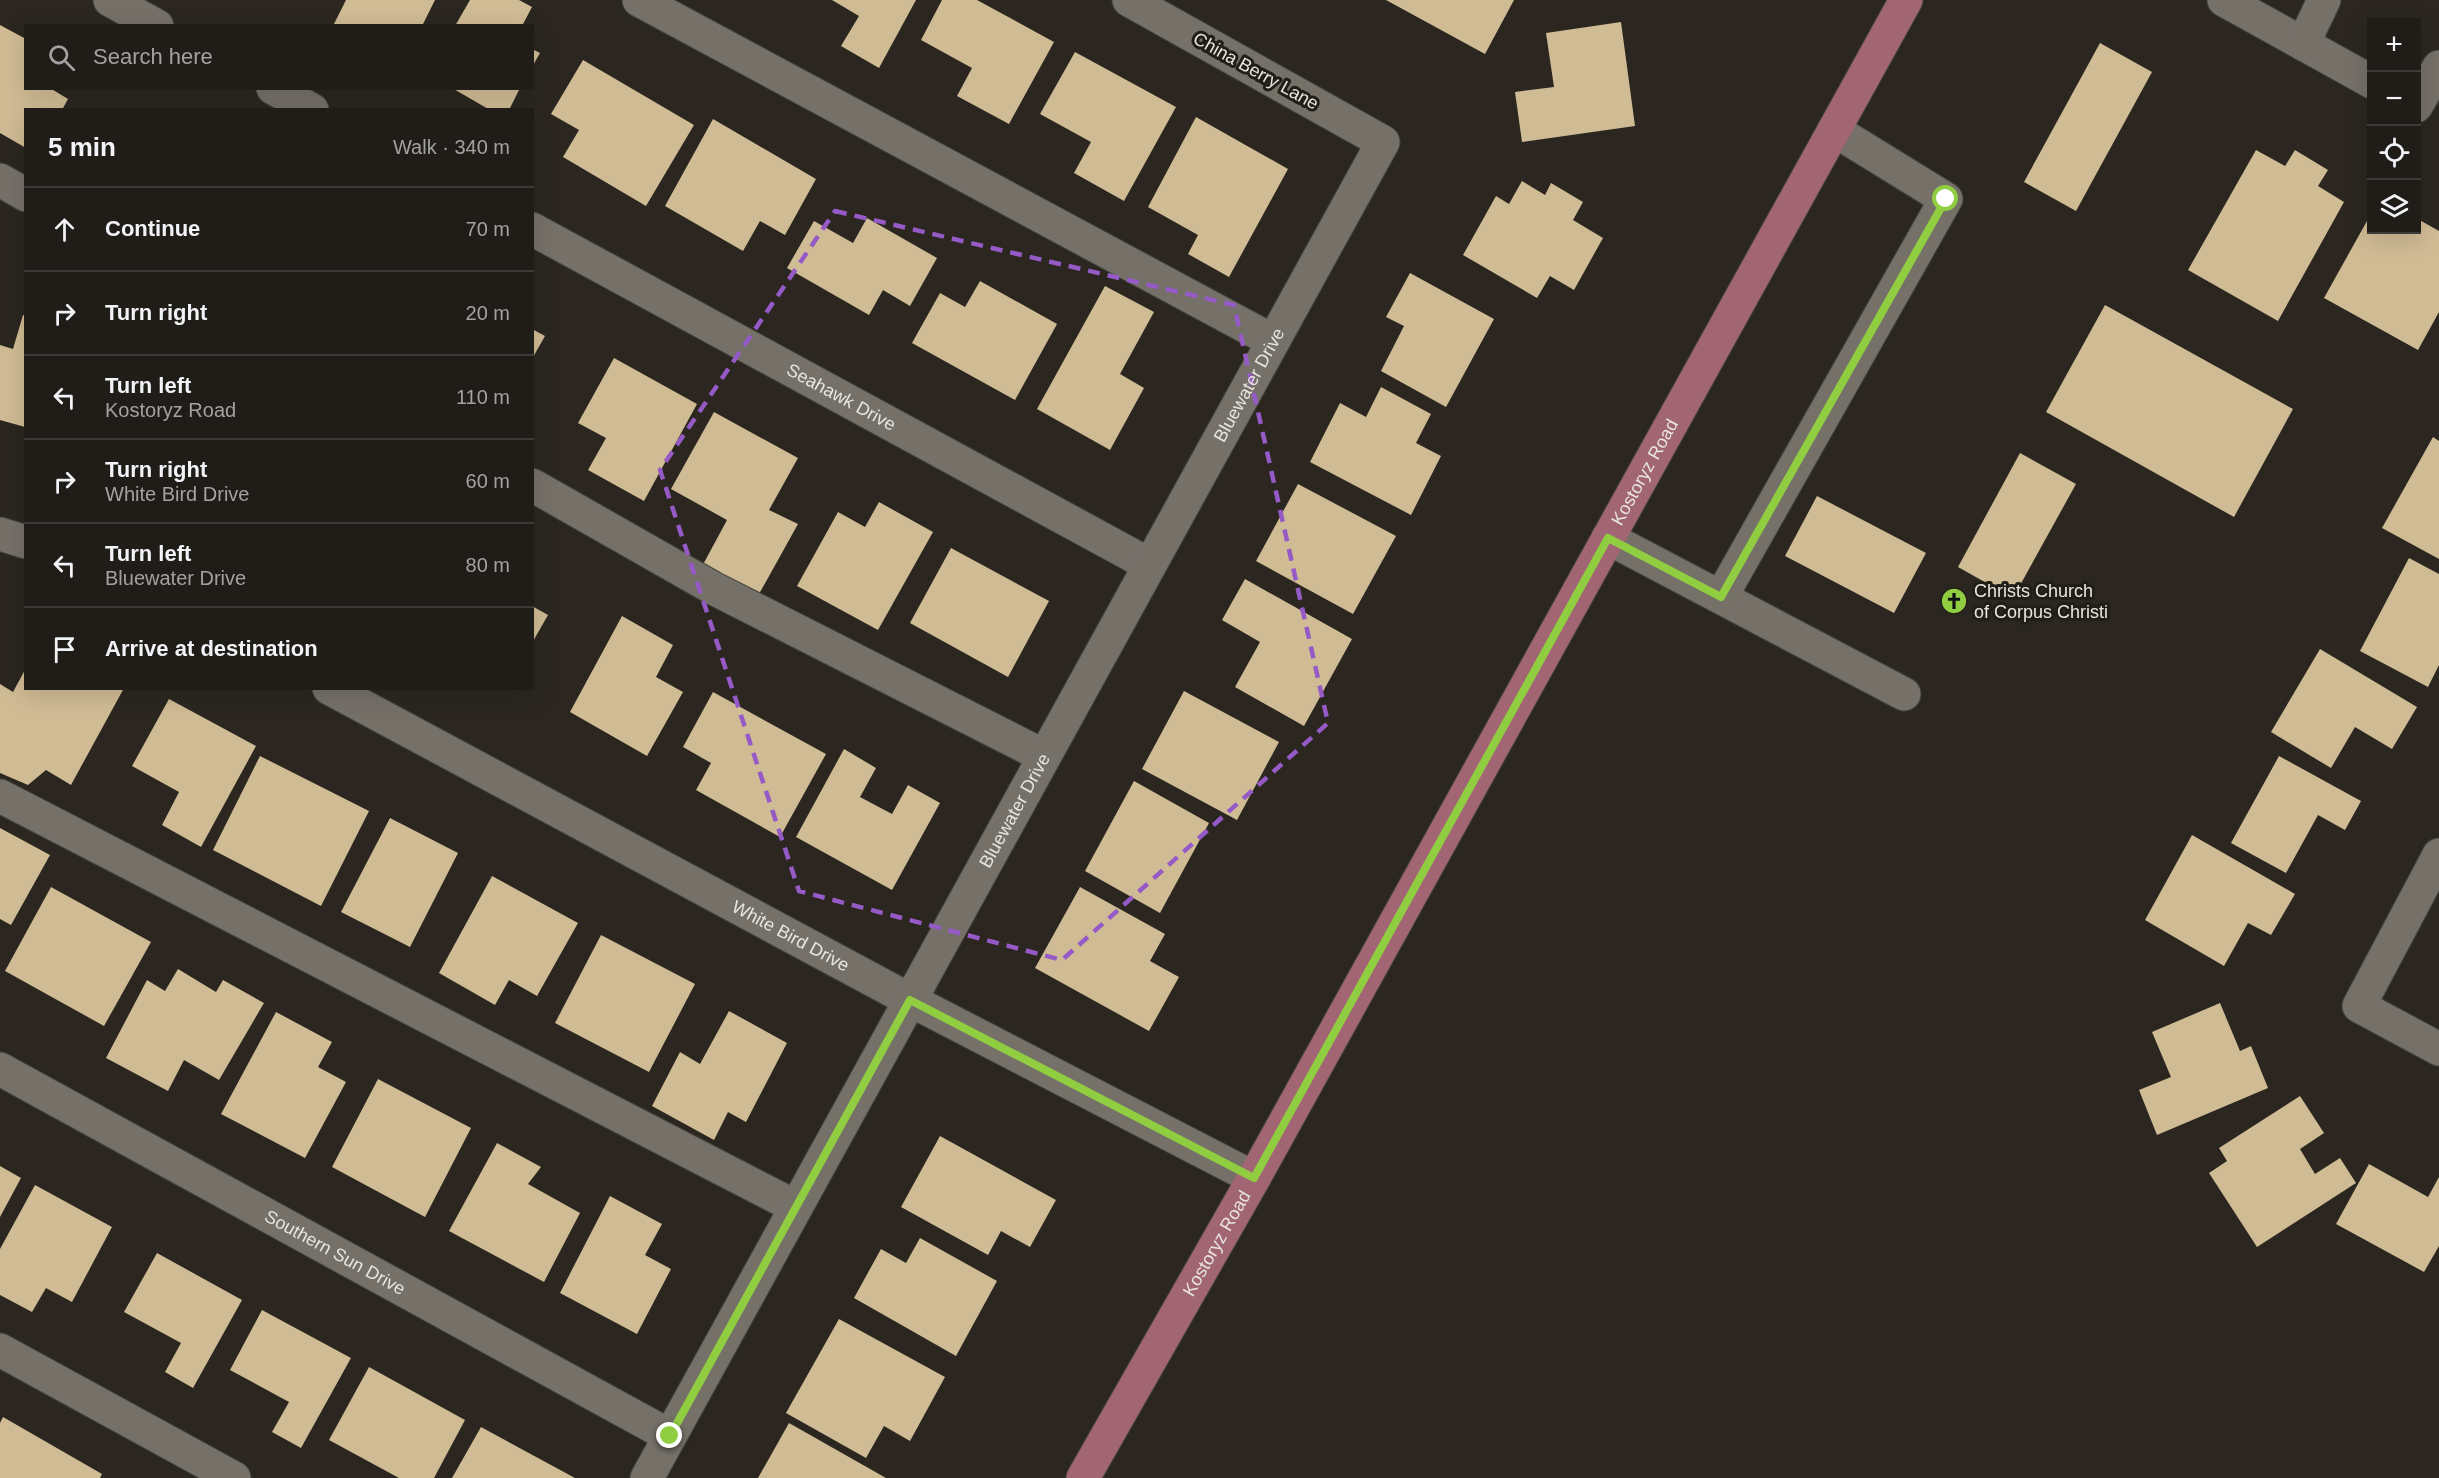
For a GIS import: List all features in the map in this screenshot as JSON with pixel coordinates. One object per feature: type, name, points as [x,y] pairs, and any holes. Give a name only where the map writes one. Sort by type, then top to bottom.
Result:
[{"type":"main road","name":"Kostoryz Road","points":[[1083,1478],[1254,1178],[1906,0]]},
{"type":"street","points":[[110,0],[153,24]]},
{"type":"street","points":[[639,0],[1273,341]]},
{"type":"street","name":"China Berry Lane","points":[[1129,0],[1383,142]]},
{"type":"street","points":[[2224,0],[2367,79]]},
{"type":"street","points":[[2303,44],[2324,0]]},
{"type":"street","points":[[2421,98],[2439,67]]},
{"type":"street","points":[[277,90],[308,108]]},
{"type":"street","points":[[2421,110],[2439,120]]},
{"type":"street","points":[[1721,597],[1946,199],[1834,130]]},
{"type":"street","name":"Bluewater Drive","points":[[647,1478],[1383,142]]},
{"type":"street","points":[[0,180],[24,194]]},
{"type":"street","name":"Seahawk Drive","points":[[534,231],[1150,565]]},
{"type":"street","points":[[534,486],[713,588],[1044,756]]},
{"type":"street","points":[[0,534],[24,541]]},
{"type":"street","points":[[1608,538],[1904,694]]},
{"type":"street","name":"White Bird Drive","points":[[333,690],[910,1000],[1254,1178]]},
{"type":"street","points":[[0,796],[796,1208]]},
{"type":"street","points":[[2439,855],[2358,1006],[2439,1049]]},
{"type":"street","name":"Southern Sun Drive","points":[[0,1069],[670,1436]]},
{"type":"street","points":[[0,1350],[234,1478]]},
{"type":"highlighted area","points":[[835,211],[1234,305],[1328,723],[1062,960],[799,891],[660,470]]},
{"type":"building","points":[[346,0],[435,0],[423,24],[334,24]]},
{"type":"building","points":[[470,0],[519,0],[532,7],[523,24],[456,24]]},
{"type":"building","points":[[832,0],[916,0],[879,68],[841,46],[859,16]]},
{"type":"building","points":[[942,0],[977,0],[1054,42],[1009,124],[957,96],[972,68],[921,40]]},
{"type":"building","points":[[1386,0],[1514,0],[1485,54]]},
{"type":"building","points":[[1621,22],[1635,126],[1522,142],[1515,92],[1554,87],[1546,33]]},
{"type":"building","points":[[0,25],[24,38],[24,90],[53,90],[68,99],[63,108],[24,108],[24,147],[0,133]]},
{"type":"building","points":[[2100,43],[2152,72],[2076,211],[2024,182]]},
{"type":"building","points":[[534,50],[540,53],[534,64]]},
{"type":"building","points":[[1075,52],[1176,107],[1124,201],[1074,173],[1091,142],[1040,114]]},
{"type":"building","points":[[583,60],[694,125],[646,206],[563,157],[579,130],[551,114]]},
{"type":"building","points":[[455,90],[519,90],[510,108],[487,108]]},
{"type":"building","points":[[1196,117],[1288,169],[1229,277],[1188,254],[1198,235],[1148,207]]},
{"type":"building","points":[[713,119],[816,179],[785,235],[760,221],[743,251],[665,206]]},
{"type":"building","points":[[2256,150],[2285,166],[2295,150],[2328,170],[2318,186],[2344,202],[2278,321],[2188,270]]},
{"type":"building","points":[[1522,181],[1545,195],[1551,183],[1583,202],[1573,220],[1603,238],[1574,290],[1550,276],[1537,298],[1463,255],[1496,196],[1509,204]]},
{"type":"building","points":[[867,218],[937,258],[910,306],[883,290],[869,315],[787,268],[814,221],[853,243]]},
{"type":"building","points":[[2367,221],[2367,234],[2421,234],[2421,221],[2439,231],[2439,312],[2418,350],[2324,298]]},
{"type":"building","points":[[1410,273],[1494,319],[1446,407],[1381,371],[1404,326],[1386,317]]},
{"type":"building","points":[[980,281],[1057,324],[1015,400],[912,343],[940,293],[965,307]]},
{"type":"building","points":[[1105,286],[1154,312],[1120,374],[1144,388],[1110,450],[1037,409]]},
{"type":"building","points":[[2105,305],[2293,409],[2234,517],[2046,412]]},
{"type":"building","points":[[23,315],[24,427],[0,420],[0,345],[13,349]]},
{"type":"building","points":[[534,330],[545,336],[534,355]]},
{"type":"building","points":[[614,358],[697,404],[644,501],[588,470],[606,438],[578,423]]},
{"type":"building","points":[[1381,387],[1431,414],[1416,443],[1441,456],[1411,515],[1310,462],[1340,403],[1366,417]]},
{"type":"building","points":[[714,412],[798,458],[769,510],[798,524],[754,603],[699,572],[727,520],[671,489]]},
{"type":"building","points":[[2433,437],[2439,441],[2439,559],[2382,528]]},
{"type":"building","points":[[2020,453],[2076,484],[2013,598],[1958,567]]},
{"type":"building","points":[[1298,484],[1396,536],[1353,614],[1256,561]]},
{"type":"building","points":[[1817,496],[1926,553],[1894,613],[1785,556]]},
{"type":"building","points":[[879,502],[933,532],[878,630],[797,586],[838,512],[865,527]]},
{"type":"building","points":[[951,548],[1049,601],[1008,677],[910,623]]},
{"type":"building","points":[[2409,558],[2439,574],[2439,665],[2428,687],[2360,651]]},
{"type":"building","points":[[1245,579],[1352,639],[1304,726],[1235,687],[1260,642],[1222,620]]},
{"type":"building","points":[[534,607],[548,615],[534,640]]},
{"type":"building","points":[[622,616],[673,645],[656,677],[683,692],[647,756],[570,712]]},
{"type":"building","points":[[2320,649],[2417,707],[2392,749],[2355,727],[2331,768],[2271,732]]},
{"type":"building","points":[[24,672],[24,690],[123,690],[71,785],[46,770],[28,785],[0,773],[0,684],[13,692]]},
{"type":"building","points":[[1184,691],[1279,742],[1237,820],[1142,769]]},
{"type":"building","points":[[713,692],[826,754],[780,837],[696,790],[711,763],[683,747]]},
{"type":"building","points":[[169,699],[256,746],[201,847],[162,825],[179,792],[132,766]]},
{"type":"building","points":[[844,749],[876,768],[860,797],[892,814],[908,785],[940,803],[892,890],[796,837]]},
{"type":"building","points":[[260,756],[369,811],[321,906],[213,850]]},
{"type":"building","points":[[2279,756],[2361,801],[2345,830],[2318,815],[2286,873],[2231,843]]},
{"type":"building","points":[[1134,781],[1209,823],[1160,913],[1085,871]]},
{"type":"building","points":[[390,818],[458,853],[410,947],[341,912]]},
{"type":"building","points":[[0,828],[50,855],[11,925],[0,919]]},
{"type":"building","points":[[2192,835],[2295,894],[2271,935],[2248,923],[2224,966],[2145,920]]},
{"type":"building","points":[[492,876],[578,923],[537,996],[509,980],[495,1005],[439,973]]},
{"type":"building","points":[[51,887],[151,942],[104,1026],[5,971]]},
{"type":"building","points":[[1080,887],[1165,934],[1150,961],[1179,977],[1149,1031],[1035,968]]},
{"type":"building","points":[[601,935],[695,984],[649,1072],[555,1023]]},
{"type":"building","points":[[178,969],[216,992],[223,980],[264,1003],[219,1080],[184,1060],[168,1091],[106,1058],[147,980],[165,991]]},
{"type":"building","points":[[2220,1003],[2240,1051],[2251,1046],[2268,1088],[2157,1135],[2139,1090],[2171,1077],[2152,1032]]},
{"type":"building","points":[[729,1011],[787,1043],[746,1122],[728,1112],[714,1140],[652,1106],[680,1052],[700,1064]]},
{"type":"building","points":[[276,1012],[332,1042],[318,1067],[346,1082],[305,1158],[221,1114]]},
{"type":"building","points":[[378,1079],[471,1128],[425,1217],[332,1167]]},
{"type":"building","points":[[2300,1096],[2324,1133],[2300,1149],[2315,1174],[2340,1158],[2356,1183],[2257,1247],[2209,1173],[2227,1161],[2219,1148]]},
{"type":"building","points":[[940,1136],[1056,1200],[1030,1247],[1001,1231],[988,1255],[901,1207]]},
{"type":"building","points":[[497,1143],[541,1167],[528,1184],[580,1213],[544,1282],[449,1231]]},
{"type":"building","points":[[2369,1164],[2428,1197],[2439,1177],[2439,1246],[2424,1272],[2336,1224]]},
{"type":"building","points":[[0,1166],[21,1178],[0,1217]]},
{"type":"building","points":[[35,1185],[112,1227],[72,1302],[46,1288],[32,1312],[0,1295],[0,1249]]},
{"type":"building","points":[[610,1196],[662,1224],[645,1255],[671,1269],[637,1334],[560,1293]]},
{"type":"building","points":[[920,1238],[997,1281],[956,1356],[854,1298],[881,1249],[906,1263]]},
{"type":"building","points":[[157,1253],[242,1300],[193,1388],[165,1372],[181,1343],[124,1312]]},
{"type":"building","points":[[262,1310],[351,1358],[301,1448],[272,1432],[289,1402],[230,1370]]},
{"type":"building","points":[[839,1319],[945,1377],[910,1441],[884,1426],[866,1458],[786,1413]]},
{"type":"building","points":[[369,1367],[465,1420],[434,1478],[399,1478],[329,1440]]},
{"type":"building","points":[[3,1417],[102,1474],[100,1478],[0,1478],[0,1423]]},
{"type":"building","points":[[789,1423],[886,1478],[758,1478]]},
{"type":"building","points":[[481,1427],[575,1478],[452,1478]]},
{"type":"place","name":"Christs Church of Corpus Christi","points":[[1954,601]]},
{"type":"route","points":[[670,1436],[910,1000],[1254,1178],[1608,538],[1721,597],[1946,199]]}]
